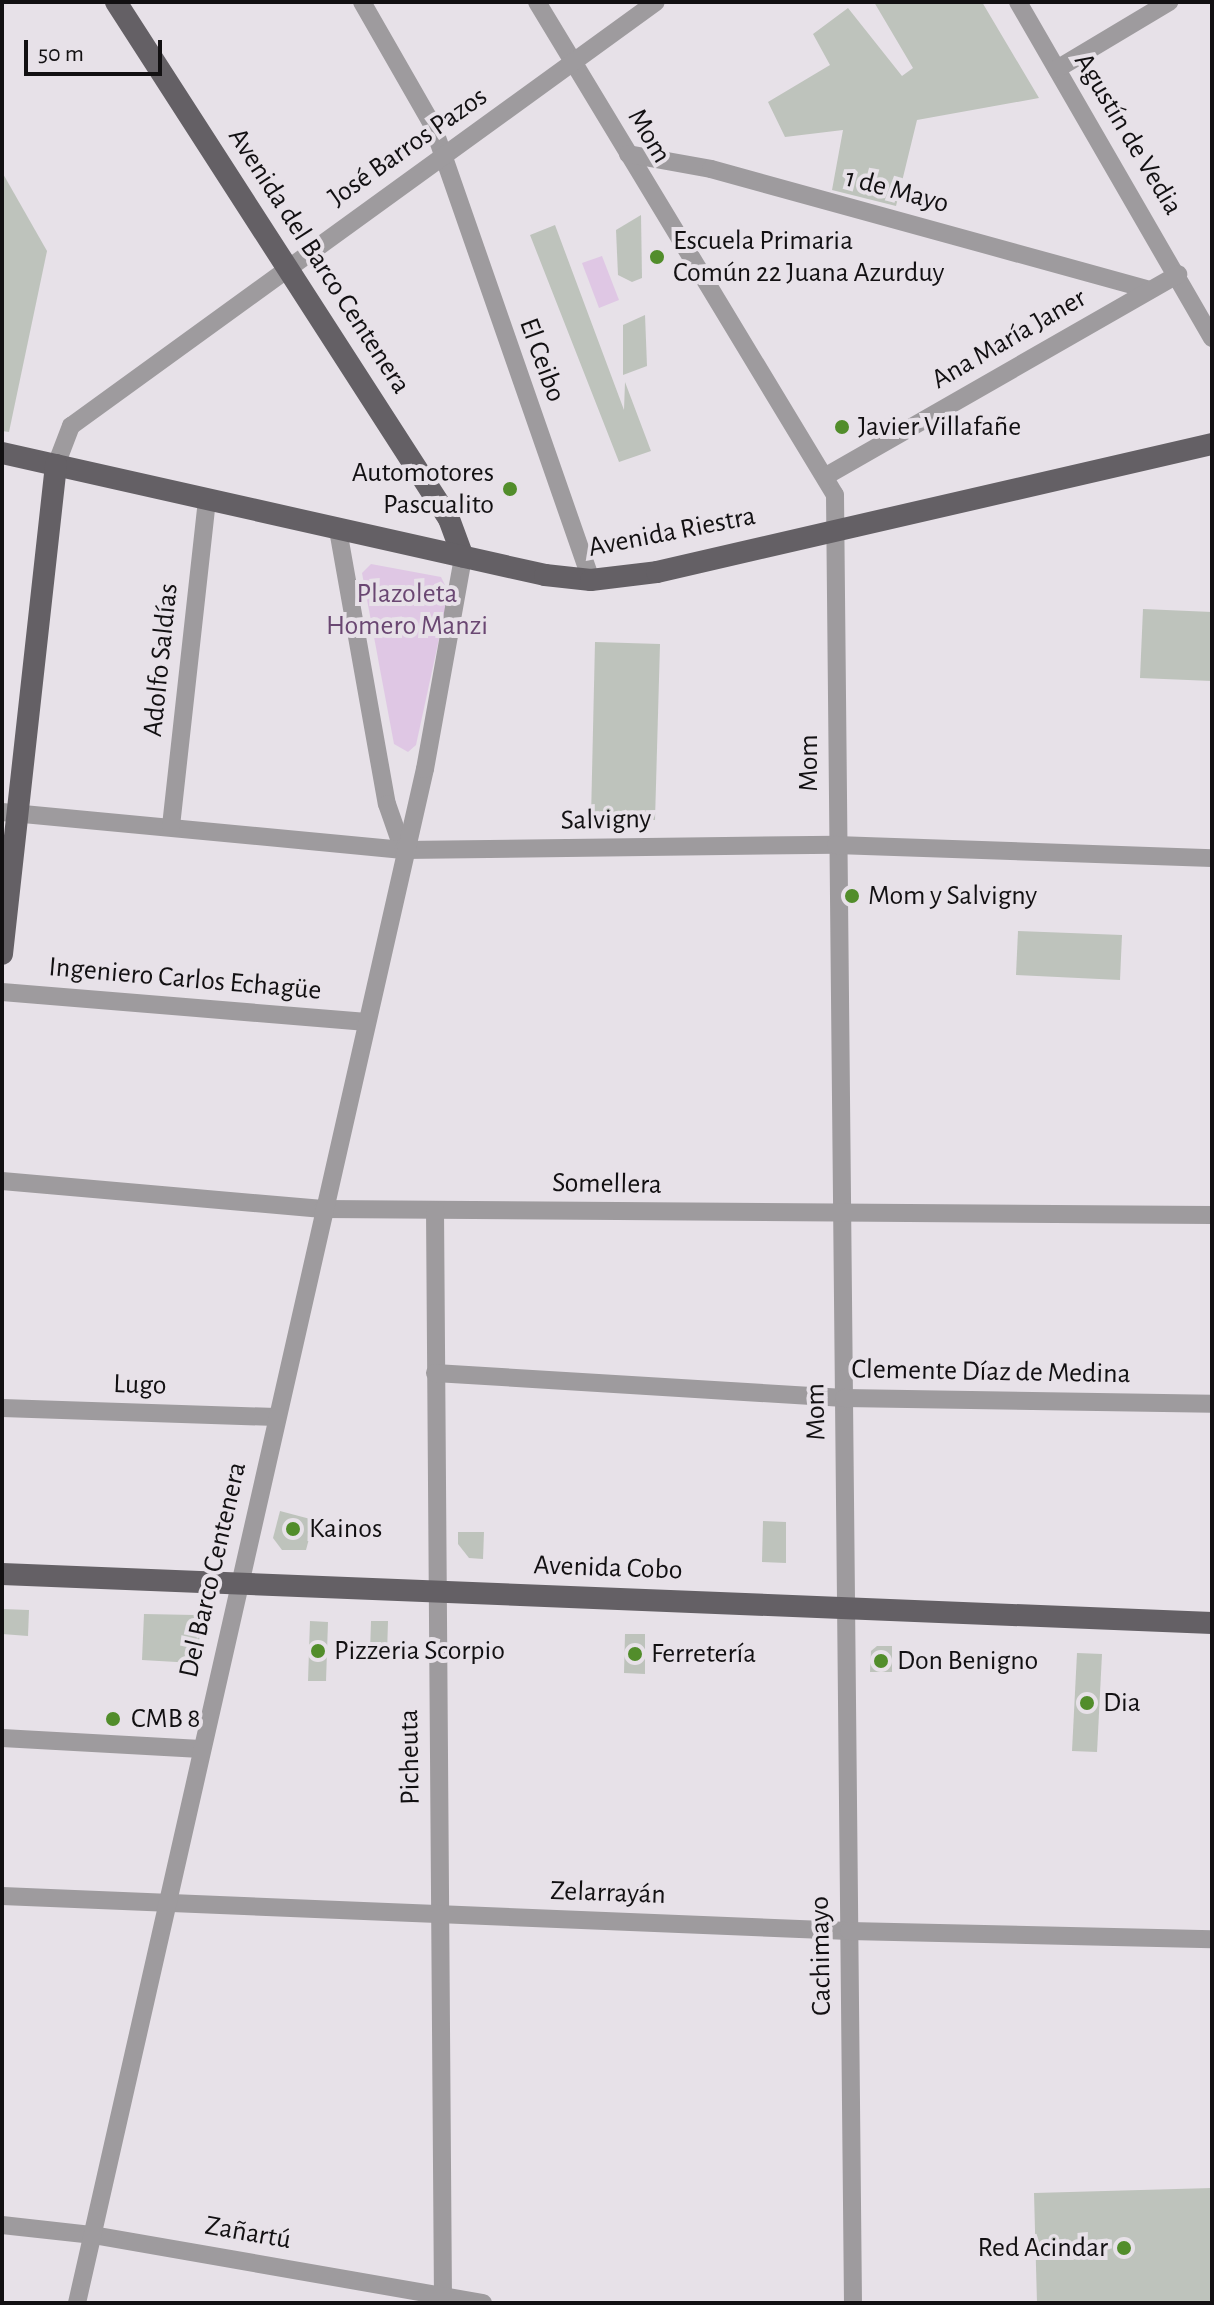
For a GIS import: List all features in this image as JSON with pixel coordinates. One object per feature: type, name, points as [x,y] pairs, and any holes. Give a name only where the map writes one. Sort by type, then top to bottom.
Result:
[{"type":"main road","name":"Avenida del Barco Centenera","points":[[116,2],[449,519],[463,557]]},
{"type":"main road","name":"Avenida Riestra","points":[[2,453],[463,557],[591,580],[657,572],[1212,444]]},
{"type":"main road","points":[[2,954],[10,813],[56,465]]},
{"type":"main road","name":"Avenida Cobo","points":[[2,1574],[1212,1623]]},
{"type":"street","name":"El Ceibo","points":[[362,2],[433,126],[440,159],[591,580]]},
{"type":"street","name":"Mom","points":[[537,2],[835,495],[836,845],[846,1608]]},
{"type":"street","name":"José Barros Pazos","points":[[56,465],[71,426],[287,266],[656,2]]},
{"type":"street","name":"Agustín de Vedia","points":[[1018,2],[1178,274],[1207,317],[1212,338]]},
{"type":"street","points":[[1057,69],[1169,2]]},
{"type":"street","name":"1 de Mayo","points":[[628,154],[711,169],[1150,290]]},
{"type":"street","name":"Ana María Janer","points":[[826,476],[1178,274]]},
{"type":"street","name":"Adolfo Saldías","points":[[171,826],[207,501]]},
{"type":"street","points":[[338,530],[387,804],[403,850]]},
{"type":"street","name":"Del Barco Centenera","points":[[77,2303],[403,850],[425,769],[463,557]]},
{"type":"street","name":"Salvigny","points":[[10,813],[403,850],[836,845],[1212,858]]},
{"type":"street","name":"Ingeniero Carlos Echagüe","points":[[2,992],[364,1022]]},
{"type":"street","name":"Somellera","points":[[2,1181],[323,1209],[842,1216],[1212,1215]]},
{"type":"street","name":"Picheuta","points":[[435,1210],[443,2299]]},
{"type":"street","name":"Clemente Díaz de Medina","points":[[435,1373],[844,1398],[1212,1404]]},
{"type":"street","name":"Lugo","points":[[2,1408],[276,1417]]},
{"type":"street","name":"Cachimayo","points":[[846,1608],[853,2303]]},
{"type":"street","points":[[2,1738],[201,1749]]},
{"type":"street","name":"Zelarrayán","points":[[2,1896],[849,1931],[1212,1939]]},
{"type":"street","name":"Zañartú","points":[[2,2225],[93,2235],[443,2299],[483,2303]]},
{"type":"green space","points":[[602,256],[619,300],[599,308],[582,263]]},
{"type":"green space","name":"Plazoleta Homero Manzi","points":[[371,564],[441,577],[449,593],[416,745],[408,752],[394,744],[362,573]]},
{"type":"building","points":[[874,2],[982,2],[1039,98],[917,120],[896,206],[832,190],[843,130],[785,137],[768,102],[830,65],[813,34],[848,8],[902,76],[913,68]]},
{"type":"building","points":[[2,172],[47,251],[9,432],[2,431]]},
{"type":"building","points":[[641,215],[642,278],[632,282],[618,275],[616,230]]},
{"type":"building","points":[[555,225],[624,410],[625,382],[651,451],[619,462],[530,235]]},
{"type":"building","points":[[645,315],[647,366],[623,375],[623,325]]},
{"type":"building","points":[[1143,609],[1212,612],[1212,681],[1140,678]]},
{"type":"building","points":[[595,642],[660,644],[655,820],[591,818]]},
{"type":"building","points":[[1018,931],[1122,935],[1120,980],[1016,975]]},
{"type":"building","name":"Kainos","points":[[280,1511],[314,1520],[306,1550],[282,1550],[273,1538]]},
{"type":"building","points":[[763,1521],[786,1522],[786,1563],[762,1562]]},
{"type":"building","points":[[458,1532],[484,1532],[483,1559],[469,1558],[458,1544]]},
{"type":"building","points":[[2,1609],[29,1610],[28,1636],[2,1634]]},
{"type":"building","points":[[144,1614],[195,1615],[201,1631],[194,1663],[142,1660]]},
{"type":"building","name":"Pizzeria Scorpio","points":[[310,1621],[328,1622],[326,1681],[308,1681]]},
{"type":"building","points":[[371,1621],[388,1621],[387,1654],[370,1653]]},
{"type":"building","name":"Ferretería","points":[[625,1634],[645,1634],[645,1674],[624,1673]]},
{"type":"building","name":"Don Benigno","points":[[877,1646],[892,1646],[892,1672],[870,1672],[871,1651]]},
{"type":"building","name":"Dia","points":[[1077,1653],[1102,1654],[1097,1752],[1072,1751]]},
{"type":"building","name":"Red Acindar","points":[[1212,2188],[1212,2303],[1037,2303],[1034,2193]]},
{"type":"place","name":"Escuela Primaria Común 22 Juana Azurduy","points":[[657,257]]},
{"type":"place","name":"Javier Villafañe","points":[[842,427]]},
{"type":"place","name":"Automotores Pascualito","points":[[510,489]]},
{"type":"place","name":"Mom y Salvigny","points":[[852,896]]},
{"type":"place","name":"Kainos","points":[[293,1529]]},
{"type":"place","name":"Pizzeria Scorpio","points":[[318,1651]]},
{"type":"place","name":"Ferretería","points":[[635,1654]]},
{"type":"place","name":"Don Benigno","points":[[881,1661]]},
{"type":"place","name":"Dia","points":[[1087,1703]]},
{"type":"place","name":"CMB 8","points":[[113,1719]]},
{"type":"place","name":"Red Acindar","points":[[1124,2248]]}]
